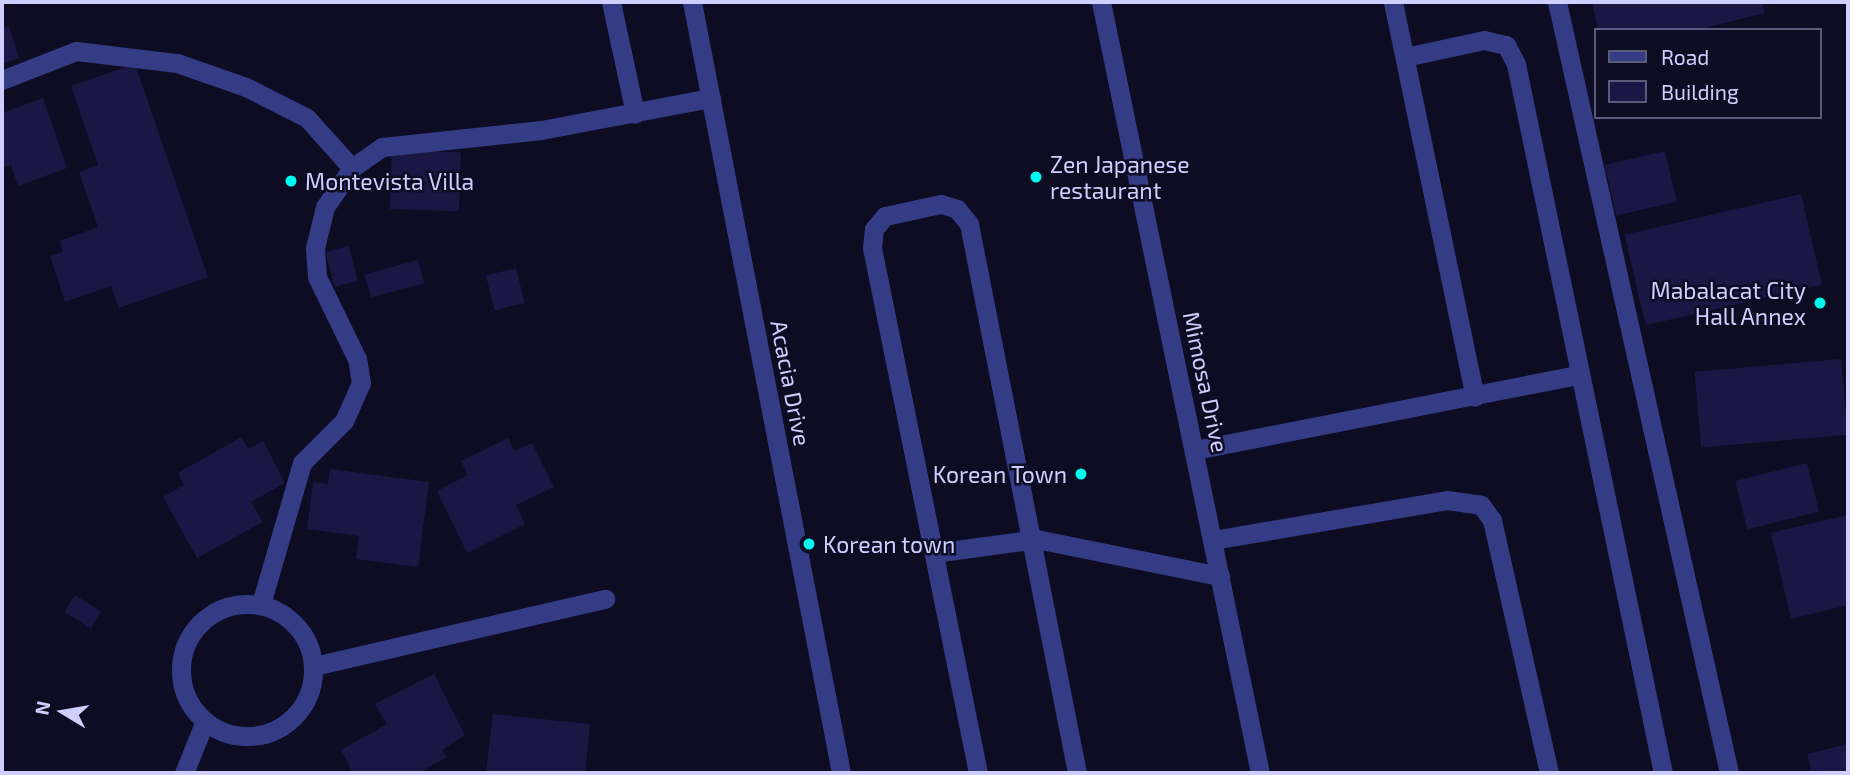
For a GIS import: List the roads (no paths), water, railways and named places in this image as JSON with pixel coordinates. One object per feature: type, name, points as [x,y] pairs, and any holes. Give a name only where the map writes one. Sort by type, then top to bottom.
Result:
[{"type":"street","points":[[611,2],[635,113]]},
{"type":"street","name":"Acacia Drive","points":[[692,2],[841,773]]},
{"type":"street","name":"Mimosa Drive","points":[[1101,2],[1260,773]]},
{"type":"street","points":[[1393,2],[1475,397]]},
{"type":"street","points":[[1557,2],[1729,773]]},
{"type":"street","points":[[1405,57],[1483,40],[1506,44],[1516,64],[1578,375],[1663,773]]},
{"type":"street","points":[[2,80],[75,51],[177,63],[246,87],[307,118],[352,168]]},
{"type":"street","points":[[261,604],[302,463],[344,422],[361,383],[357,359],[317,277],[315,248],[325,207],[352,168],[382,147],[635,113],[711,98]]},
{"type":"street","points":[[978,773],[872,248],[874,229],[885,216],[941,204],[957,209],[969,224],[1036,539],[1077,773]]},
{"type":"street","points":[[1195,450],[1578,375]]},
{"type":"street","points":[[1213,540],[1447,500],[1481,505],[1492,520],[1549,773]]},
{"type":"street","points":[[934,553],[1036,539],[1220,576]]},
{"type":"street","points":[[314,666],[605,599]]},
{"type":"street","points":[[261,604],[298,626],[314,666],[302,708],[267,734],[224,733],[205,721],[182,684],[187,641],[217,610],[261,604]]},
{"type":"street","points":[[184,773],[205,721]]},
{"type":"place","name":"Zen Japanese restaurant","points":[[1036,177]]},
{"type":"place","name":"Montevista Villa","points":[[291,181]]},
{"type":"place","name":"Mabalacat City Hall Annex","points":[[1820,303]]},
{"type":"place","name":"Korean Town","points":[[1081,474]]},
{"type":"place","name":"Korean town","points":[[809,544]]}]
